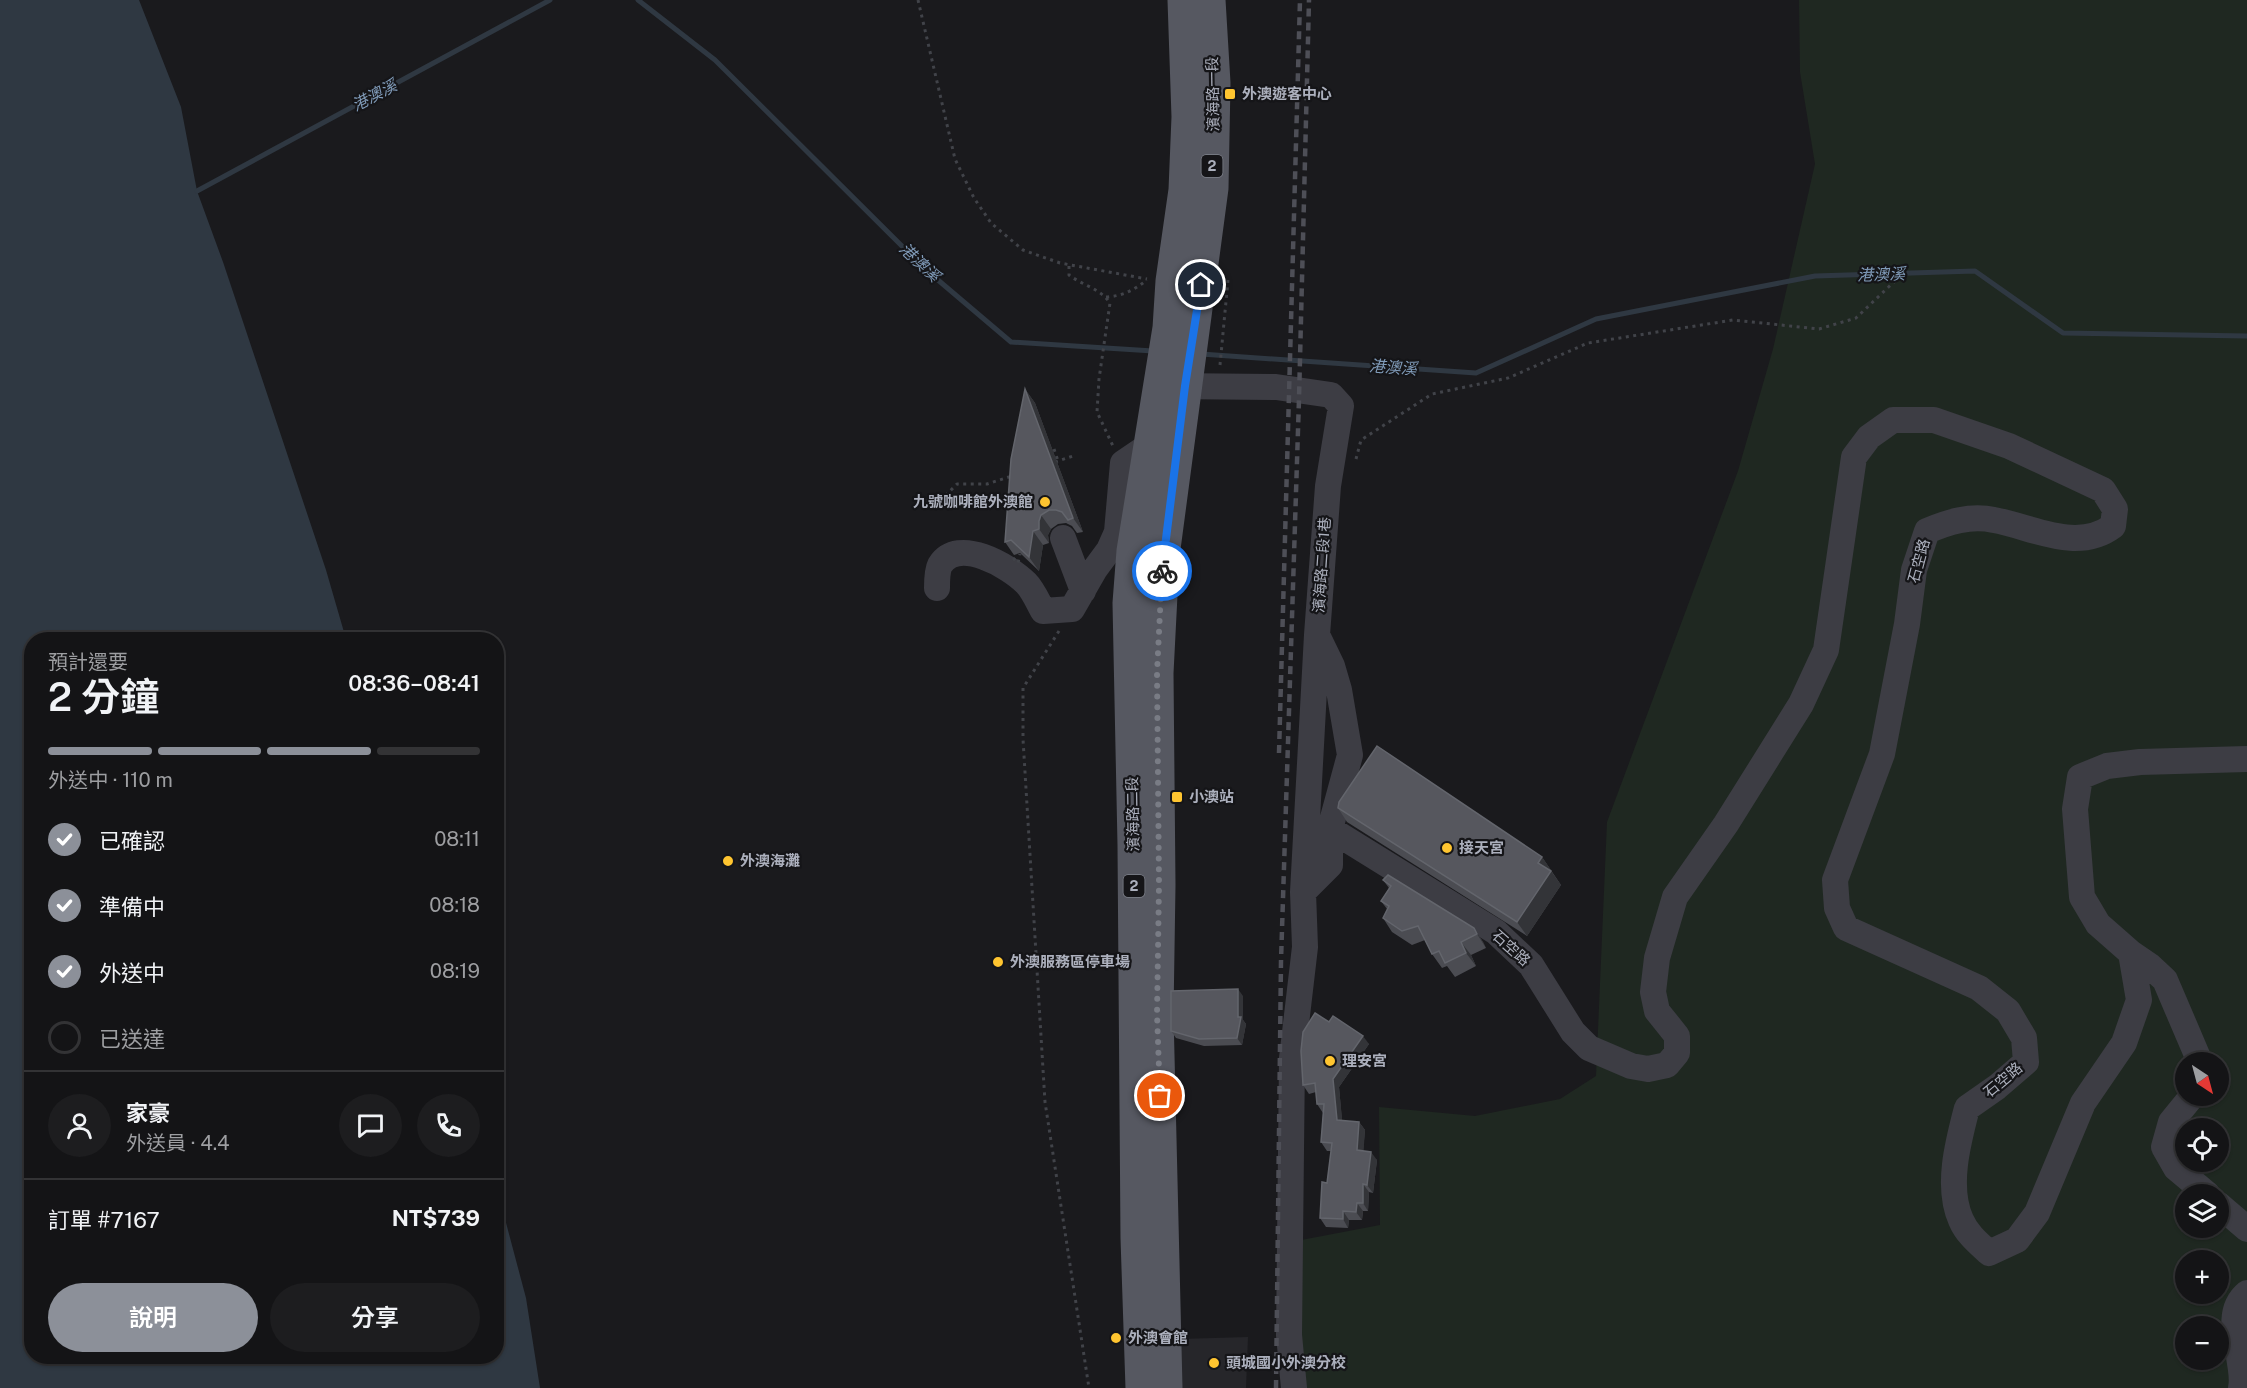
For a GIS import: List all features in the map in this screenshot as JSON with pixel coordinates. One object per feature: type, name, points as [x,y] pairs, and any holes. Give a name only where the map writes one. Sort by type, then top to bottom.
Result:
[{"type":"main road","name":"濱海路一段","points":[[1184,0],[1188,117],[1185,190],[1172,281],[1196,329]]},
{"type":"main road","name":"濱海路一段","points":[[1196,329],[1212,188],[1214,83],[1209,0]]},
{"type":"main road","name":"2","points":[[1172,386],[1196,329]]},
{"type":"main road","name":"濱海路二段","points":[[1144,673],[1121,551],[1151,444],[1172,386]]},
{"type":"main road","name":"濱海路二段","points":[[1142,1388],[1150,1238],[1144,673],[1163,556],[1172,386]]},
{"type":"main road","name":"濱海路二段","points":[[1150,1238],[1166,1388]]},
{"type":"street","name":"濱海路二段1巷","points":[[1172,386],[1276,387],[1331,395],[1341,406],[1328,486],[1317,635],[1332,666],[1339,690],[1350,755],[1330,829],[1330,865],[1303,892]]},
{"type":"street","name":"石空路","points":[[1330,829],[1496,932],[1531,965],[1573,1032],[1590,1048],[1631,1066],[1648,1069],[1667,1065],[1677,1053],[1677,1036],[1657,1011],[1653,992],[1657,958],[1675,897],[1726,824],[1801,704],[1826,650],[1854,457],[1869,438],[1893,420],[1934,420],[2009,447],[2087,481],[2103,490],[2115,509],[2113,526],[2104,533],[2069,539],[1992,519],[1954,520],[1927,531],[1914,570],[1907,624],[1882,754],[1835,880],[1837,908],[1846,928],[1979,988],[2008,1011],[2024,1038],[2026,1062],[1997,1087],[1967,1108],[1958,1141],[1954,1191],[1961,1219],[1972,1237],[1989,1253],[2017,1240],[2037,1213],[2083,1103],[2124,1042],[2139,1000],[2131,953]]},
{"type":"street","points":[[937,588],[939,567],[947,557],[968,552],[996,560],[1028,584],[1043,611],[1078,600],[1101,575],[1116,552],[1121,551],[1117,532],[1123,463],[1151,444]]},
{"type":"street","points":[[1063,538],[1078,600]]},
{"type":"street","points":[[1294,1388],[1289,1335],[1292,1058],[1305,947],[1303,892],[1317,635]]},
{"type":"street","points":[[2196,1052],[2165,980],[2098,924],[2082,897],[2075,809],[2080,777],[2107,766],[2140,762],[2247,759]]},
{"type":"street","points":[[2184,1106],[2171,1122],[2164,1147],[2176,1168],[2195,1184]]},
{"type":"street","points":[[2229,1213],[2247,1229]]},
{"type":"street","points":[[2241,1388],[2245,1379],[2239,1356],[2235,1318],[2240,1299],[2247,1293]]},
{"type":"path","points":[[918,0],[955,159],[974,198],[991,223],[1023,250],[1069,266],[1148,279],[1132,291],[1106,297]]},
{"type":"path","points":[[1069,266],[1069,275],[1106,297],[1110,303],[1099,379],[1097,412],[1123,463]]},
{"type":"path","points":[[1355,461],[1361,440],[1432,394],[1508,378],[1588,343],[1733,320],[1819,329],[1856,318],[1897,279]]},
{"type":"path","points":[[1219,376],[1196,329],[1228,280]]},
{"type":"path","points":[[1054,449],[1058,461]]},
{"type":"path","points":[[1047,464],[1076,455]]},
{"type":"path","points":[[924,501],[944,497],[957,484],[987,484],[1020,473]]},
{"type":"path","points":[[1013,558],[1018,563],[1020,554]]},
{"type":"path","points":[[1078,600],[1023,688],[1023,738],[1045,1102],[1089,1388]]},
{"type":"shaded area","points":[[0,0],[139,0],[181,107],[197,191],[326,570],[344,632],[24,632],[24,1364],[504,1364],[504,1215],[526,1298],[540,1388],[0,1388]]},
{"type":"shaded area","points":[[1799,0],[2247,0],[2247,1388],[1291,1388],[1296,1241],[1380,1225],[1379,1107],[1475,1116],[1560,1099],[1596,1076],[1607,822],[1738,471],[1773,349],[1815,164],[1800,72]]},
{"type":"shaded area","name":"頭城國小外澳分校","points":[[1248,1337],[1246,1388],[1181,1388],[1180,1339]]},
{"type":"building","name":"九號咖啡館外澳館","points":[[1025,389],[1073,518],[1068,520],[1062,512],[1056,510],[1049,510],[1041,515],[1039,529],[1033,531],[1029,557],[1011,540],[1005,542],[1011,459]]},
{"type":"building","name":"接天宮","points":[[1377,746],[1542,857],[1538,863],[1551,871],[1517,922],[1338,808],[1339,802]]},
{"type":"building","points":[[1388,875],[1474,928],[1477,934],[1461,942],[1466,953],[1445,963],[1439,951],[1432,954],[1418,926],[1402,931],[1383,918],[1389,906],[1381,901],[1391,886],[1383,880]]},
{"type":"building","points":[[1238,989],[1238,1017],[1241,1017],[1237,1038],[1199,1039],[1171,1031],[1171,991]]},
{"type":"building","points":[[1315,1013],[1329,1022],[1333,1016],[1363,1036],[1333,1079],[1337,1120],[1359,1122],[1357,1150],[1371,1152],[1367,1185],[1363,1184],[1363,1203],[1357,1203],[1356,1212],[1343,1211],[1343,1219],[1320,1218],[1322,1182],[1327,1183],[1332,1143],[1321,1142],[1324,1104],[1317,1104],[1315,1083],[1303,1085],[1301,1051],[1303,1032]]},
{"type":"waterway","name":"港澳溪","points":[[197,191],[550,0]]},
{"type":"waterway","name":"港澳溪","points":[[638,0],[715,60],[925,269],[1011,342],[1153,351]]},
{"type":"waterway","name":"港澳溪","points":[[1201,354],[1476,373],[1596,319],[1815,276],[1975,271],[2063,333],[2247,336]]},
{"type":"railway","points":[[1279,753],[1300,0]]},
{"type":"railway","points":[[1276,1388],[1281,961],[1309,0]]},
{"type":"way so far","points":[[1160,1096],[1157,1014],[1159,885],[1157,673],[1162,571]]},
{"type":"place","name":"外澳遊客中心","points":[[1230,94]]},
{"type":"place","name":"九號咖啡館外澳館","points":[[1045,502]]},
{"type":"place","name":"小澳站","points":[[1177,797]]},
{"type":"place","name":"接天宮","points":[[1447,848]]},
{"type":"place","name":"外澳海灘","points":[[728,861]]},
{"type":"place","name":"外澳服務區停車場","points":[[998,962]]},
{"type":"place","name":"理安宮","points":[[1330,1061]]},
{"type":"place","name":"外澳會館","points":[[1116,1338]]},
{"type":"place","name":"頭城國小外澳分校","points":[[1214,1363]]},
{"type":"route","points":[[1162,571],[1185,386],[1201,285]]}]
